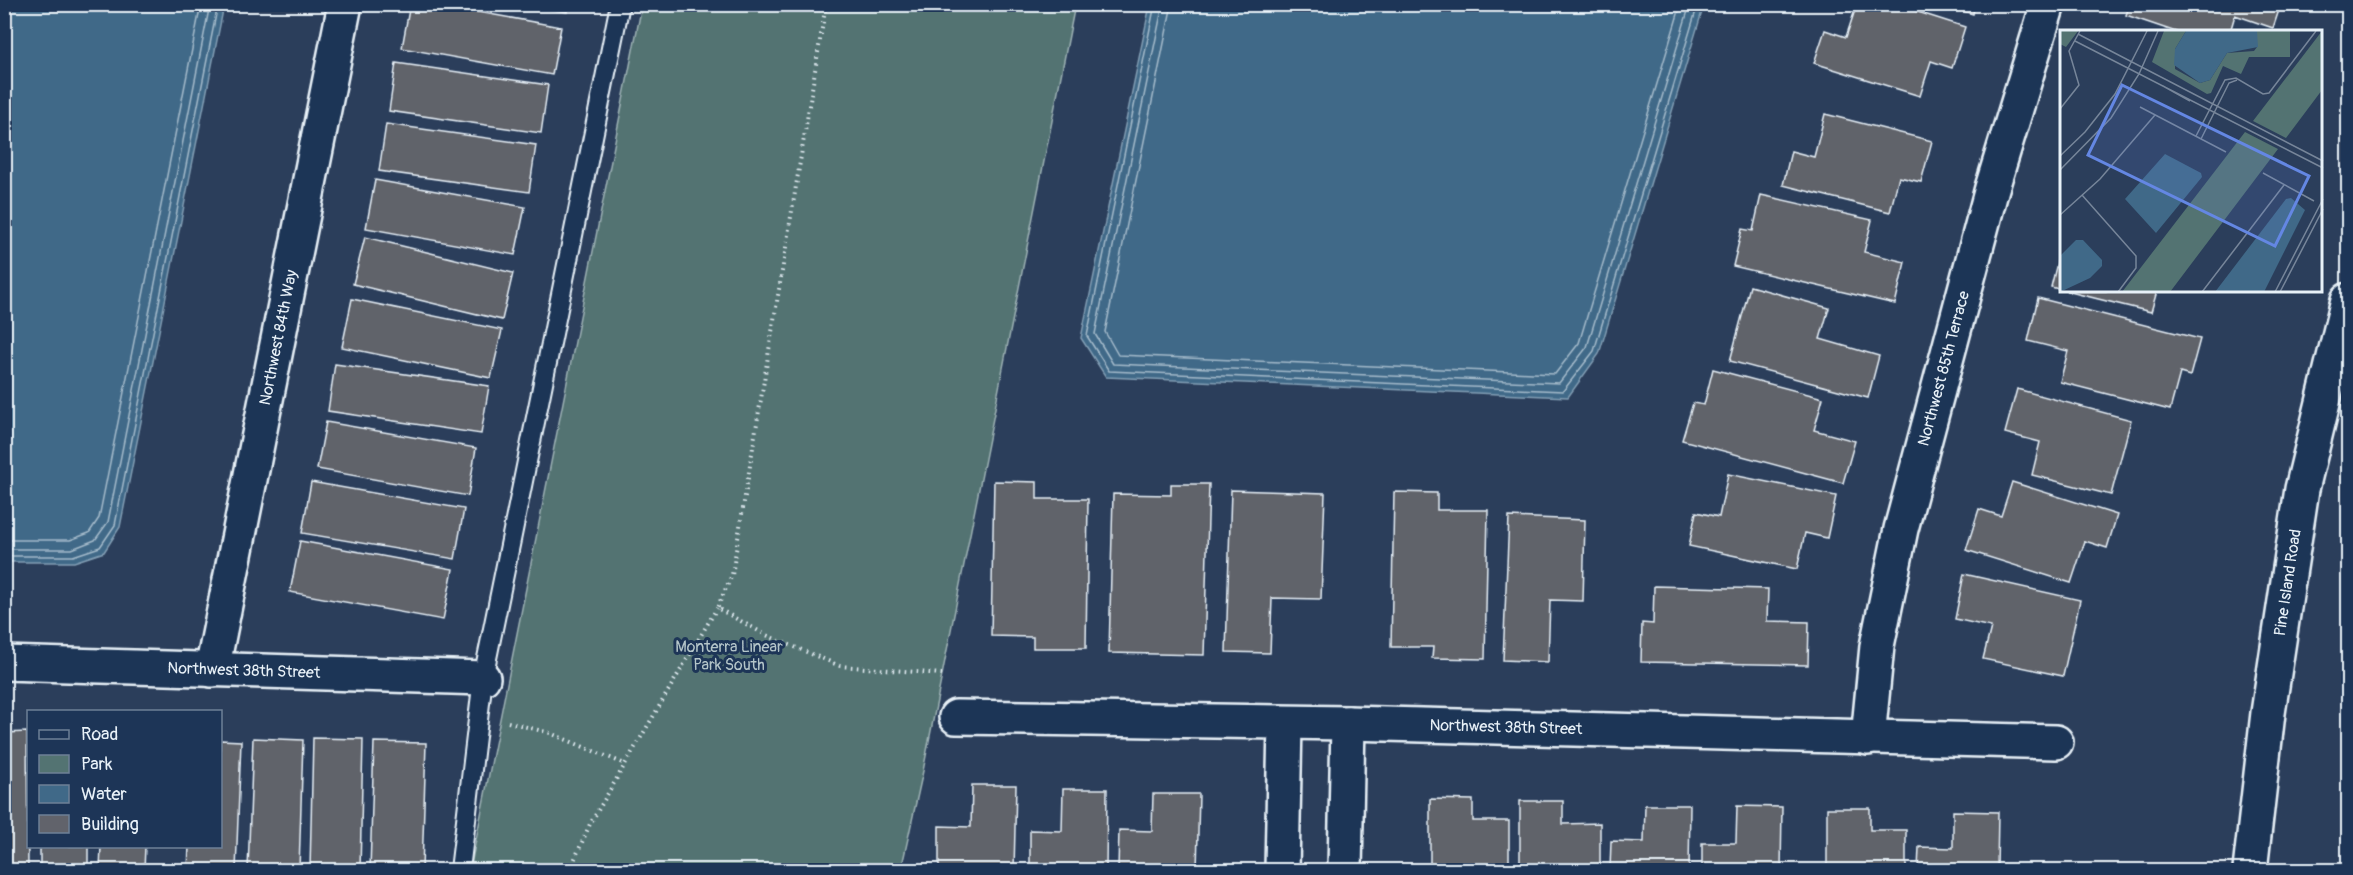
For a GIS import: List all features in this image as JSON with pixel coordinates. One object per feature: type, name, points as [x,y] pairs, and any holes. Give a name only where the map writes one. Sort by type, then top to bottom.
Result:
[{"type":"street","name":"Northwest 84th Way","points":[[212,670],[345,4]]},
{"type":"street","name":"Northwest 85th Terrace","points":[[1868,738],[1877,646],[1901,529],[1992,188],[2048,4]]},
{"type":"street","name":"Pine Island Road","points":[[2250,870],[2268,714],[2302,489],[2349,300]]},
{"type":"street","name":"Northwest 38th Street","points":[[4,663],[483,678]]},
{"type":"street","name":"Northwest 38th Street","points":[[956,717],[1347,723],[2056,742]]},
{"type":"street","points":[[1282,870],[1285,723]]},
{"type":"street","points":[[1345,870],[1347,723]]},
{"type":"lane","points":[[460,870],[483,678],[620,4]]},
{"type":"path","points":[[570,870],[590,824],[717,608],[732,575],[826,4]]},
{"type":"path","points":[[717,608],[766,635],[840,666],[942,674]]},
{"type":"path","points":[[518,723],[625,764]]},
{"type":"green space","name":"Monterra Linear Park South","points":[[642,5],[1075,5],[923,771],[901,870],[470,870]]},
{"type":"water","points":[[5,4],[224,5],[120,527],[104,552],[74,562],[5,562]]},
{"type":"water","points":[[1150,5],[1704,5],[1599,354],[1568,397],[1106,377],[1081,338]]},
{"type":"building","points":[[410,4],[434,4],[561,27],[552,75],[402,48]]},
{"type":"building","points":[[513,4],[568,4],[567,12]]},
{"type":"building","points":[[1857,4],[1893,4],[1965,27],[1952,68],[1931,61],[1920,96],[1814,63],[1825,30],[1846,37]]},
{"type":"building","points":[[1941,4],[1975,4],[1973,14]]},
{"type":"building","points":[[2130,4],[2281,4],[2273,28],[2235,15],[2231,30],[2170,30],[2126,15]]},
{"type":"building","points":[[396,63],[548,85],[541,133],[389,111]]},
{"type":"building","points":[[1825,114],[1932,141],[1921,182],[1899,177],[1890,212],[1783,185],[1791,151],[1814,157]]},
{"type":"building","points":[[386,124],[536,145],[529,192],[379,171]]},
{"type":"building","points":[[375,180],[525,207],[515,255],[366,228]]},
{"type":"building","points":[[1761,195],[1872,220],[1864,252],[1905,262],[1895,304],[1733,266],[1742,229],[1753,231]]},
{"type":"building","points":[[365,237],[513,273],[502,320],[353,284]]},
{"type":"building","points":[[2060,251],[2060,289],[2051,287]]},
{"type":"building","points":[[1750,286],[1829,308],[1820,339],[1879,356],[1868,398],[1730,361]]},
{"type":"building","points":[[2070,292],[2157,292],[2151,312]]},
{"type":"building","points":[[2038,298],[2200,339],[2190,376],[2180,373],[2170,410],[2060,382],[2068,351],[2028,341]]},
{"type":"building","points":[[352,299],[502,330],[491,378],[342,347]]},
{"type":"building","points":[[335,364],[489,386],[481,434],[328,411]]},
{"type":"building","points":[[1713,369],[1823,398],[1814,430],[1855,441],[1843,483],[1682,440],[1693,403],[1704,405]]},
{"type":"building","points":[[2017,389],[2131,420],[2111,495],[2032,475],[2040,442],[2005,433]]},
{"type":"building","points":[[326,422],[476,448],[468,496],[317,469]]},
{"type":"building","points":[[1728,474],[1836,496],[1827,538],[1805,533],[1797,569],[1689,546],[1696,512],[1719,517]]},
{"type":"building","points":[[994,481],[1037,482],[1037,499],[1088,499],[1086,648],[1033,648],[1033,637],[991,636]]},
{"type":"building","points":[[311,482],[464,509],[455,559],[302,533]]},
{"type":"building","points":[[2012,482],[2117,515],[2107,548],[2085,541],[2071,583],[1966,550],[1979,509],[2001,516]]},
{"type":"building","points":[[1171,484],[1209,484],[1204,655],[1109,653],[1113,494],[1171,495]]},
{"type":"building","points":[[1231,490],[1325,493],[1321,599],[1272,598],[1270,653],[1226,652]]},
{"type":"building","points":[[1394,492],[1437,493],[1437,510],[1488,510],[1485,659],[1432,658],[1433,647],[1391,647]]},
{"type":"building","points":[[1509,517],[1585,520],[1583,601],[1550,600],[1548,662],[1503,660]]},
{"type":"building","points":[[300,541],[453,569],[443,620],[290,592]]},
{"type":"building","points":[[1964,574],[2080,600],[2063,676],[1983,659],[1991,627],[1955,619]]},
{"type":"building","points":[[1654,586],[1768,589],[1767,621],[1809,622],[1808,665],[1641,662],[1642,623],[1653,624]]},
{"type":"building","points":[[27,732],[28,870],[4,870],[4,733]]},
{"type":"building","points":[[253,738],[303,740],[299,870],[248,870]]},
{"type":"building","points":[[313,738],[363,739],[360,870],[310,870]]},
{"type":"building","points":[[222,740],[241,741],[236,870],[188,870],[189,848],[222,848]]},
{"type":"building","points":[[374,742],[426,743],[422,870],[370,870]]},
{"type":"building","points":[[972,785],[1016,785],[1014,870],[939,870],[939,826],[971,827]]},
{"type":"building","points":[[1063,789],[1107,789],[1106,870],[1030,870],[1030,830],[1062,831]]},
{"type":"building","points":[[1153,794],[1199,794],[1197,870],[1118,870],[1119,830],[1152,831]]},
{"type":"building","points":[[1430,799],[1473,800],[1473,821],[1509,821],[1509,870],[1430,870]]},
{"type":"building","points":[[1520,801],[1563,801],[1563,824],[1600,823],[1600,870],[1520,870]]},
{"type":"building","points":[[1645,805],[1690,805],[1689,870],[1610,870],[1611,841],[1644,842]]},
{"type":"building","points":[[1737,806],[1782,807],[1781,870],[1702,870],[1702,843],[1736,843]]},
{"type":"building","points":[[1827,808],[1870,808],[1870,830],[1906,830],[1906,870],[1827,870]]},
{"type":"building","points":[[1953,811],[1998,812],[1997,870],[1918,870],[1919,847],[1953,848]]},
{"type":"building","points":[[40,848],[88,848],[88,870],[40,870]]},
{"type":"building","points":[[101,848],[145,848],[144,870],[100,870]]}]
